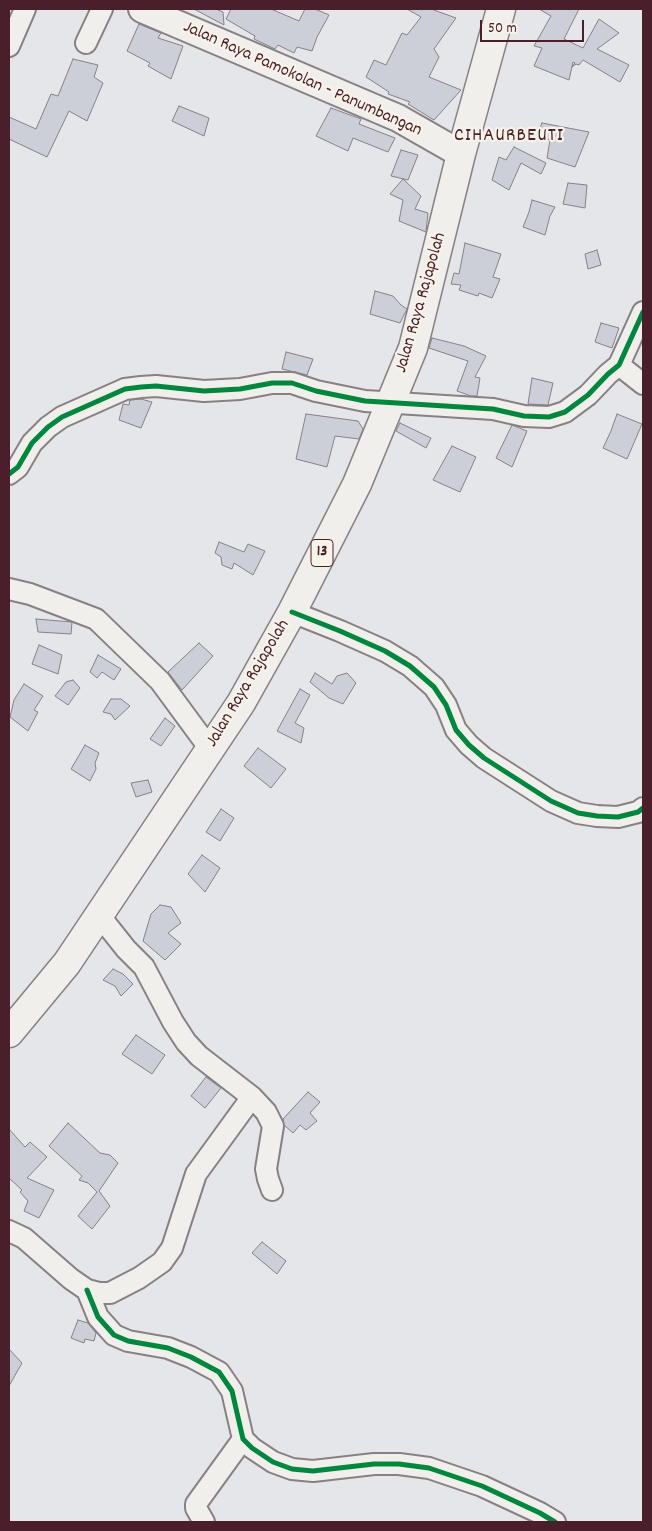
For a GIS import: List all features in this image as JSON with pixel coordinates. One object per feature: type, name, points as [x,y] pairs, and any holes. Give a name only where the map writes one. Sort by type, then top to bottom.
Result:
[{"type":"highway","name":"Jalan Raya Rajapolah","points":[[9,1033],[67,963],[241,703],[292,612],[357,484],[414,348],[461,154],[501,9]]},
{"type":"main road","name":"Jalan Raya Pamokolan - Panumbangan","points":[[142,9],[398,118],[461,154]]},
{"type":"street","points":[[9,46],[26,9]]},
{"type":"street","points":[[86,43],[102,9]]},
{"type":"street","points":[[9,474],[18,466],[32,443],[62,417],[125,389],[141,387],[156,386],[204,391],[240,389],[272,383],[292,384],[335,396],[365,401],[493,409],[524,416],[549,417],[565,412],[588,395],[619,364],[643,312]]},
{"type":"street","points":[[619,364],[643,384]]},
{"type":"street","points":[[9,589],[30,594],[96,619],[160,681],[210,749]]},
{"type":"street","points":[[292,612],[386,651],[410,666],[434,687],[446,705],[456,730],[469,745],[484,758],[551,801],[578,813],[597,816],[618,817],[638,812],[643,808]]},
{"type":"street","points":[[99,915],[144,967],[173,1022],[186,1042],[199,1056],[252,1097],[266,1112],[273,1126],[266,1169],[272,1190]]},
{"type":"street","points":[[9,1231],[24,1238],[71,1279],[88,1290],[100,1294],[110,1293],[139,1278],[162,1262],[172,1248],[196,1174],[252,1097]]},
{"type":"street","points":[[88,1290],[98,1317],[114,1335],[128,1341],[168,1348],[191,1357],[219,1372],[232,1390],[243,1439],[272,1462],[292,1469],[313,1471],[382,1464],[429,1468],[482,1486],[555,1522]]},
{"type":"street","points":[[204,1522],[196,1508],[196,1504],[243,1439]]},
{"type":"building","points":[[194,9],[216,9],[223,12],[224,25]]},
{"type":"building","points":[[231,9],[271,9],[299,21],[305,9],[315,9],[329,15],[312,51],[297,47],[294,53],[278,45],[275,49],[254,39],[255,36],[226,19]]},
{"type":"building","points":[[407,9],[431,9],[456,18],[434,49],[439,57],[429,77],[461,90],[434,120],[408,104],[410,102],[388,94],[389,92],[366,77],[374,60],[386,65],[402,33],[407,35],[421,17]]},
{"type":"building","points":[[539,9],[579,9],[564,39],[583,48],[599,19],[619,33],[597,49],[629,65],[620,82],[583,60],[579,65],[576,64],[572,67],[575,63],[573,62],[569,80],[534,66],[542,48],[534,46],[551,16]]},
{"type":"building","points":[[139,24],[161,33],[158,38],[183,46],[171,79],[148,66],[150,63],[127,51]]},
{"type":"building","points":[[73,59],[98,65],[94,77],[103,83],[87,121],[69,111],[47,157],[9,139],[9,117],[36,129],[51,94],[58,96]]},
{"type":"building","points":[[179,106],[209,118],[204,136],[172,121]]},
{"type":"building","points":[[331,108],[361,119],[359,124],[395,138],[388,152],[353,138],[348,151],[316,136]]},
{"type":"building","points":[[542,123],[589,132],[575,167],[547,158],[550,140],[537,136]]},
{"type":"building","points":[[514,147],[546,163],[541,174],[521,163],[509,190],[492,180],[499,157],[506,160]]},
{"type":"building","points":[[401,150],[418,155],[408,180],[391,176]]},
{"type":"building","points":[[403,179],[421,196],[415,209],[428,213],[426,232],[399,221],[403,200],[390,194]]},
{"type":"building","points":[[568,183],[587,185],[585,208],[563,204]]},
{"type":"building","points":[[532,200],[555,207],[550,216],[545,235],[523,227]]},
{"type":"building","points":[[465,243],[501,254],[493,277],[500,279],[492,298],[479,293],[478,296],[459,290],[461,285],[451,284],[454,273],[459,274]]},
{"type":"building","points":[[597,250],[601,265],[588,269],[585,254]]},
{"type":"building","points":[[375,291],[393,296],[407,309],[400,323],[370,314]]},
{"type":"building","points":[[601,323],[619,328],[612,348],[595,342]]},
{"type":"building","points":[[432,338],[464,346],[486,356],[475,377],[480,378],[477,396],[457,391],[468,361],[429,348]]},
{"type":"building","points":[[286,352],[313,359],[307,375],[282,369]]},
{"type":"building","points":[[532,378],[553,383],[548,405],[528,404]]},
{"type":"building","points":[[141,399],[152,402],[141,428],[119,420],[123,404],[129,405],[130,400]]},
{"type":"building","points":[[306,414],[358,421],[363,429],[359,439],[335,436],[327,467],[296,459]]},
{"type":"building","points":[[617,414],[642,424],[627,459],[603,448]]},
{"type":"building","points":[[400,423],[431,438],[426,448],[396,431]]},
{"type":"building","points":[[512,425],[527,431],[512,467],[496,458]]},
{"type":"building","points":[[452,446],[476,457],[460,492],[433,480]]},
{"type":"building","points":[[219,542],[244,552],[248,544],[265,551],[253,575],[234,563],[232,569],[222,565],[221,557],[215,553]]},
{"type":"building","points":[[36,619],[72,622],[71,634],[38,632]]},
{"type":"building","points":[[199,643],[213,656],[182,690],[168,672]]},
{"type":"building","points":[[39,645],[62,655],[58,674],[32,664]]},
{"type":"building","points":[[98,655],[121,669],[114,680],[102,672],[97,678],[90,672]]},
{"type":"building","points":[[315,673],[332,684],[337,676],[347,673],[356,683],[343,704],[329,698],[310,682]]},
{"type":"building","points":[[73,680],[80,688],[68,705],[55,696],[66,682]]},
{"type":"building","points":[[24,684],[43,696],[34,710],[38,712],[28,731],[10,717],[14,700]]},
{"type":"building","points":[[300,689],[310,695],[295,723],[304,728],[301,743],[277,731]]},
{"type":"building","points":[[111,699],[121,699],[130,706],[115,720],[111,714],[103,712]]},
{"type":"building","points":[[165,718],[175,726],[161,746],[150,739]]},
{"type":"building","points":[[85,745],[99,753],[95,763],[96,769],[90,781],[71,769]]},
{"type":"building","points":[[258,748],[286,769],[271,788],[244,766]]},
{"type":"building","points":[[148,780],[152,792],[136,797],[131,783]]},
{"type":"building","points":[[221,809],[234,818],[220,841],[206,832]]},
{"type":"building","points":[[202,855],[220,868],[205,892],[188,874]]},
{"type":"building","points":[[160,905],[171,907],[181,923],[168,933],[181,944],[165,960],[143,941],[151,914]]},
{"type":"building","points":[[113,969],[123,974],[133,984],[121,996],[115,986],[103,980]]},
{"type":"building","points":[[136,1035],[165,1055],[152,1074],[122,1054]]},
{"type":"building","points":[[206,1077],[221,1088],[205,1108],[191,1096]]},
{"type":"building","points":[[308,1092],[320,1102],[310,1113],[317,1121],[306,1130],[300,1125],[293,1133],[284,1125],[283,1119]]},
{"type":"building","points":[[68,1123],[100,1153],[110,1155],[118,1163],[99,1191],[110,1206],[92,1229],[78,1216],[97,1192],[88,1183],[79,1180],[82,1176],[49,1146]]},
{"type":"building","points":[[9,1129],[25,1147],[30,1142],[47,1157],[27,1178],[54,1190],[39,1218],[24,1211],[28,1201],[20,1192],[22,1190],[9,1178]]},
{"type":"building","points":[[262,1242],[286,1261],[277,1274],[252,1253]]},
{"type":"building","points":[[78,1320],[88,1323],[96,1333],[94,1341],[85,1339],[84,1343],[71,1338]]},
{"type":"building","points":[[9,1349],[22,1363],[9,1386]]},
{"type":"cycle path","points":[[9,474],[18,467],[32,443],[48,427],[62,417],[125,389],[141,387],[156,386],[204,391],[240,389],[272,383],[292,383],[316,391],[365,401],[493,409],[524,416],[549,417],[565,412],[588,395],[619,365],[643,312]]},
{"type":"cycle path","points":[[292,612],[385,651],[410,666],[434,687],[446,705],[456,730],[469,745],[484,758],[551,801],[578,813],[597,816],[618,817],[638,812],[643,808]]},
{"type":"cycle path","points":[[87,1290],[98,1317],[114,1335],[128,1341],[168,1348],[191,1357],[219,1372],[232,1391],[243,1439],[252,1448],[273,1462],[292,1469],[313,1471],[374,1464],[399,1464],[429,1468],[482,1486],[555,1522]]},
{"type":"district","name":"CIHAURBEUTI","points":[[509,137]]}]
